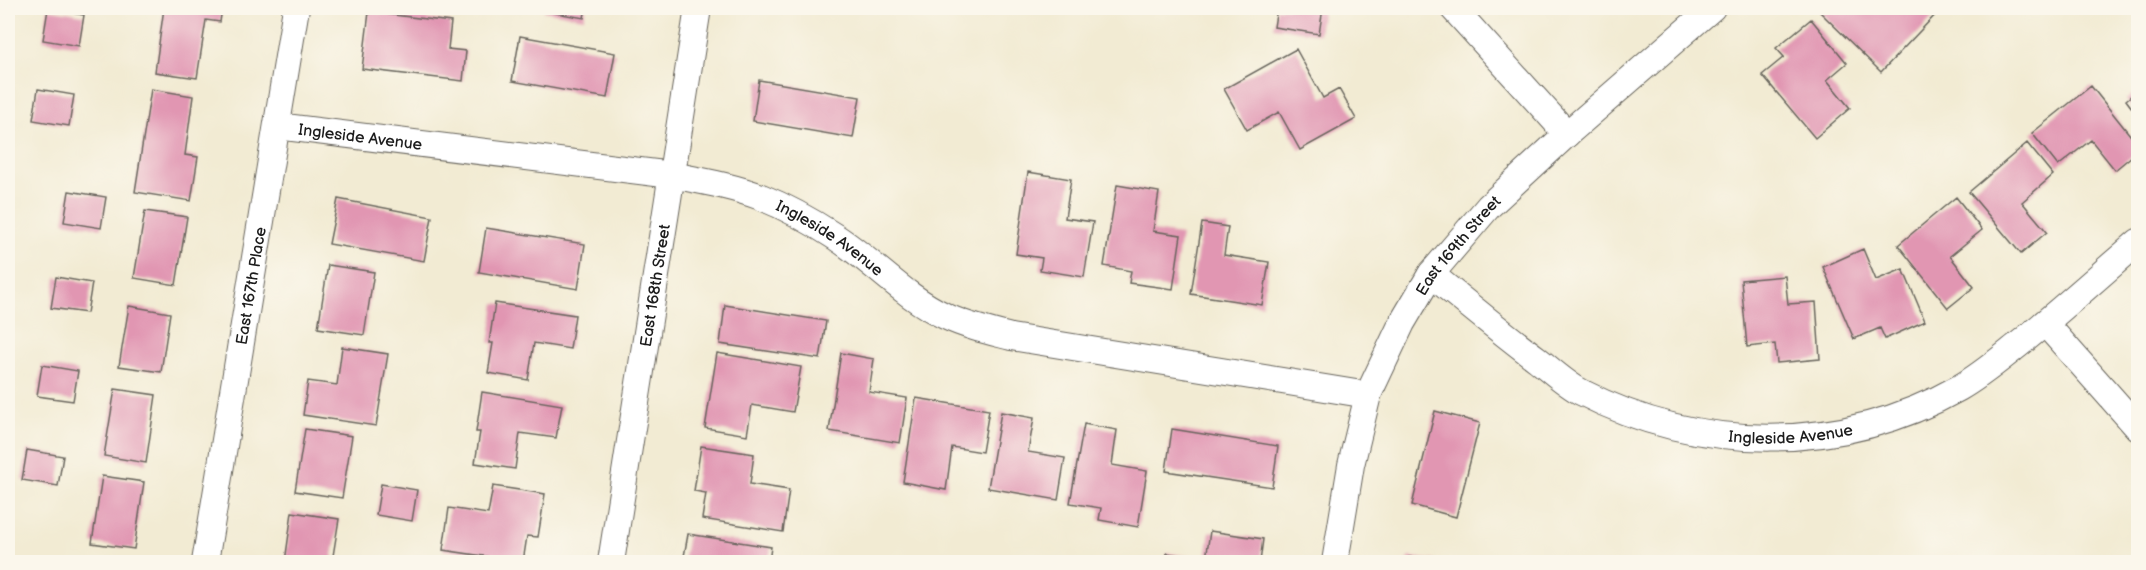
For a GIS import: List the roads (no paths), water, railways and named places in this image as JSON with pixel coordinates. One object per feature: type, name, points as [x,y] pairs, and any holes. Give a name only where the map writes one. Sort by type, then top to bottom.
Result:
[{"type":"street","name":"East 167th Place","points":[[205,562],[296,8]]},
{"type":"street","name":"East 168th Street","points":[[611,562],[698,8]]},
{"type":"street","points":[[1453,8],[1567,134]]},
{"type":"street","name":"East 169th Street","points":[[1335,562],[1351,465],[1368,395],[1402,324],[1431,274],[1489,206],[1567,134],[1712,8]]},
{"type":"street","name":"Ingleside Avenue","points":[[277,126],[672,175],[727,187],[762,198],[835,236],[934,310],[974,327],[1011,337],[1368,395]]},
{"type":"street","name":"Ingleside Avenue","points":[[1431,274],[1490,324],[1580,391],[1673,427],[1728,436],[1779,439],[1867,425],[1900,415],[1960,387],[1981,374],[2045,323],[2139,242]]},
{"type":"street","points":[[2045,323],[2139,428]]}]
